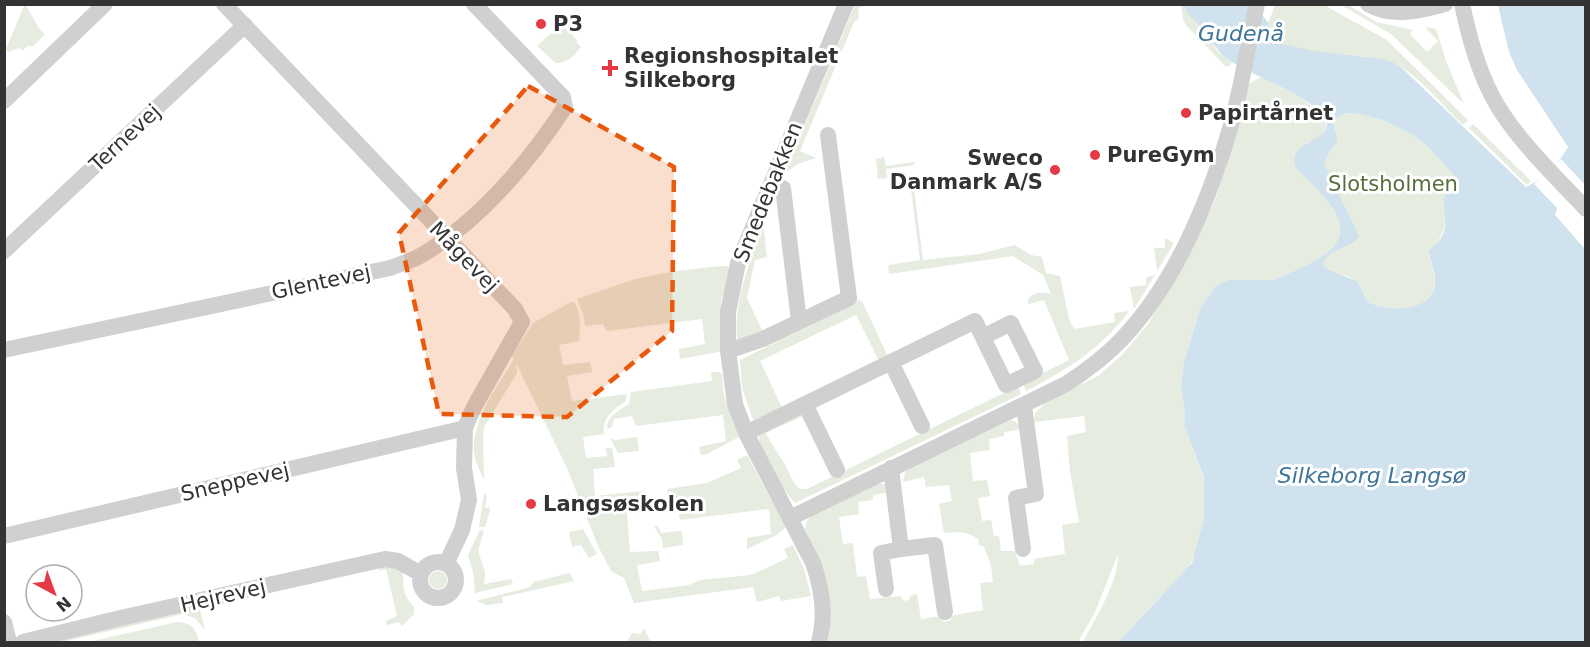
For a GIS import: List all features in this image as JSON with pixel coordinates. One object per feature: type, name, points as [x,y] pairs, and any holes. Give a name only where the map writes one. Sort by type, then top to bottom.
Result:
[{"type":"street","points":[[4,101],[105,4]]},
{"type":"street","name":"Mågevej","points":[[224,4],[515,309],[522,322],[474,407],[465,428],[464,468],[468,500],[462,530],[446,564]]},
{"type":"street","name":"Glentevej","points":[[4,350],[390,268],[418,257],[447,239],[495,195],[536,151],[565,107],[563,97],[474,4]]},
{"type":"street","name":"Smedebakken","points":[[819,642],[822,632],[820,581],[746,433],[735,404],[728,351],[728,312],[738,263],[846,4]]},
{"type":"street","points":[[790,518],[1066,384],[1088,370],[1123,338],[1152,301],[1204,206],[1232,123],[1257,4]]},
{"type":"street","points":[[1368,4],[1392,13],[1445,4]]},
{"type":"street","points":[[1462,4],[1472,46],[1493,98],[1549,170],[1586,209]]},
{"type":"street","name":"Ternevej","points":[[4,251],[245,25]]},
{"type":"street","name":"Smedebakken","points":[[728,351],[763,339],[849,298],[828,135]]},
{"type":"street","name":"Smedebakken","points":[[783,188],[799,321]]},
{"type":"street","points":[[746,433],[975,321],[982,337]]},
{"type":"street","points":[[891,362],[922,426]]},
{"type":"street","points":[[805,404],[837,470]]},
{"type":"street","points":[[1023,549],[1016,498],[1036,494],[1024,406]]},
{"type":"street","name":"Sneppevej","points":[[4,536],[465,428]]},
{"type":"street","points":[[891,468],[901,549]]},
{"type":"street","points":[[886,589],[881,553],[935,545],[945,612]]},
{"type":"street","name":"Hejrevej","points":[[23,642],[385,559],[398,561],[421,574]]},
{"type":"street","points":[[434,562],[446,564],[453,570],[456,580],[453,589],[446,596],[436,597],[426,593],[421,584],[421,574],[434,562]]},
{"type":"street","points":[[4,622],[9,642]]},
{"type":"highlighted area","points":[[528,86],[674,167],[672,331],[567,417],[439,414],[399,233]]},
{"type":"green space","points":[[26,5],[45,35],[32,47],[29,45],[23,50],[25,52],[19,48],[8,52],[6,49]]},
{"type":"green space","points":[[855,5],[867,5],[858,8],[859,18],[854,22],[800,151],[816,158],[798,164],[788,171],[786,170]]},
{"type":"green space","points":[[1181,5],[1184,5],[1202,28],[1217,51],[1232,63],[1230,66],[1225,66],[1186,25]]},
{"type":"green space","points":[[1275,5],[1324,5],[1387,40],[1468,120],[1463,125],[1419,80],[1403,68],[1389,62],[1316,52],[1285,44],[1273,36],[1267,21]]},
{"type":"green space","points":[[1341,5],[1349,5],[1376,22],[1413,30],[1410,34],[1427,52],[1438,41],[1425,27],[1436,29],[1446,61],[1464,104],[1391,34]]},
{"type":"green space","points":[[561,24],[581,47],[564,62],[556,63],[537,46]]},
{"type":"green space","points":[[1261,77],[1302,98],[1320,113],[1325,121],[1324,132],[1317,139],[1306,143],[1296,168],[1331,206],[1338,217],[1340,229],[1338,240],[1330,250],[1313,262],[1273,280],[1221,283],[1214,288],[1200,309],[1184,362],[1181,386],[1185,412],[1184,425],[1205,483],[1204,519],[1195,554],[1188,569],[1118,642],[1083,642],[1111,588],[1118,554],[1095,612],[1078,642],[828,642],[830,610],[827,584],[805,529],[807,521],[813,514],[878,483],[887,485],[891,492],[873,495],[873,500],[858,502],[859,514],[839,517],[843,544],[853,543],[857,577],[866,576],[870,599],[901,596],[903,601],[917,594],[921,619],[941,616],[943,622],[951,620],[951,616],[983,610],[980,583],[993,582],[991,565],[984,547],[979,545],[978,539],[974,536],[957,532],[944,533],[939,504],[952,501],[949,485],[926,487],[924,477],[903,482],[908,469],[1011,420],[1022,429],[1004,432],[1004,436],[989,439],[990,450],[970,453],[973,481],[987,480],[990,496],[978,498],[982,521],[991,520],[994,536],[999,536],[1001,551],[1015,551],[1020,566],[1034,564],[1034,559],[1065,554],[1062,525],[1079,522],[1070,472],[1067,436],[1086,432],[1084,416],[1034,422],[1035,413],[1047,401],[1098,376],[1122,355],[1148,324],[1185,262],[1214,203],[1226,168],[1247,85]]},
{"type":"green space","name":"Slotsholmen","points":[[1355,113],[1383,120],[1413,135],[1427,146],[1454,175],[1453,185],[1443,201],[1445,218],[1443,230],[1429,255],[1434,288],[1430,296],[1415,306],[1395,308],[1368,302],[1355,280],[1326,268],[1323,264],[1332,252],[1355,242],[1324,164],[1338,141],[1333,123],[1335,119],[1343,114]]},
{"type":"green space","points":[[1473,124],[1531,181],[1527,185],[1469,128]]},
{"type":"green space","points":[[884,157],[886,166],[915,162],[914,165],[886,169],[887,178],[878,179],[876,159]]},
{"type":"green space","points":[[911,189],[914,189],[923,260],[979,254],[1015,245],[1031,255],[1042,257],[1046,273],[1060,276],[1069,319],[1074,329],[1115,322],[1114,313],[1129,311],[1107,336],[1083,357],[1026,391],[1023,383],[1069,360],[1044,300],[1029,304],[1027,302],[1034,294],[1051,294],[1043,275],[1013,256],[889,274],[888,265],[920,260]]},
{"type":"green space","points":[[763,222],[767,257],[755,260],[747,298],[763,332],[742,341],[737,339],[738,309],[744,279]]},
{"type":"green space","points":[[1165,238],[1174,243],[1157,271],[1154,248],[1165,248]]},
{"type":"green space","points":[[728,266],[730,273],[721,301],[720,351],[718,352],[680,359],[679,349],[705,344],[702,319],[607,331],[603,324],[585,326],[577,299],[635,279]]},
{"type":"green space","points":[[1155,275],[1134,309],[1130,287],[1146,285],[1146,277]]},
{"type":"green space","points":[[859,300],[863,303],[888,357],[879,361],[856,315],[760,361],[782,408],[753,420],[742,388],[740,360]]},
{"type":"green space","points":[[571,302],[577,306],[579,315],[579,341],[559,345],[563,365],[590,362],[592,372],[567,376],[572,401],[627,394],[625,402],[612,411],[606,419],[604,434],[583,437],[586,458],[607,456],[606,448],[612,448],[615,467],[593,469],[595,496],[643,491],[645,499],[626,501],[630,552],[658,551],[660,561],[637,565],[642,591],[689,585],[700,580],[751,575],[788,558],[784,549],[793,545],[804,569],[811,596],[781,601],[779,596],[757,602],[753,587],[634,603],[624,578],[611,571],[598,546],[567,468],[516,363],[517,373],[484,427],[484,480],[474,454],[474,441],[486,404],[533,323]]},
{"type":"green space","points":[[711,372],[722,374],[724,396],[739,437],[701,455],[699,447],[726,441],[723,415],[636,426],[632,416],[614,419],[612,427],[607,429],[611,417],[629,404],[631,392],[712,381]]},
{"type":"green space","points":[[1018,386],[1021,394],[795,503],[784,490],[772,469],[759,439],[759,432],[800,412],[803,416],[766,433],[795,483],[800,489],[807,489]]},
{"type":"green space","points":[[637,437],[639,451],[618,453],[610,438],[615,440]]},
{"type":"green space","points":[[747,455],[786,527],[777,535],[747,549],[747,538],[771,534],[769,509],[680,520],[678,510],[675,510],[673,504],[667,504],[667,489],[707,483],[741,468],[737,460]]},
{"type":"green space","points":[[484,493],[487,496],[485,508],[489,507],[490,510],[485,527],[479,527]]},
{"type":"green space","points":[[654,526],[658,526],[661,533],[682,531],[683,545],[663,548],[662,539]]},
{"type":"green space","points":[[583,529],[597,554],[589,558],[581,545],[572,547],[569,532]]},
{"type":"green space","points":[[480,530],[484,531],[478,551],[485,572],[484,584],[511,579],[513,584],[475,593],[473,572],[468,555]]},
{"type":"green space","points":[[392,565],[402,568],[405,593],[414,607],[414,614],[402,626],[399,622],[386,625],[386,621],[397,616],[386,569],[379,571],[379,567]]},
{"type":"green space","points":[[434,571],[442,571],[447,576],[445,587],[434,589],[429,584],[429,576]]},
{"type":"green space","points":[[570,573],[574,581],[502,597],[503,603],[487,605],[476,601],[530,587],[534,582]]},
{"type":"green space","points":[[199,606],[205,630],[195,618],[183,614],[62,642],[41,642]]},
{"type":"green space","points":[[177,622],[192,627],[199,642],[88,642]]},
{"type":"green space","points":[[644,629],[651,642],[627,642],[632,633],[640,634]]},
{"type":"water","name":"Silkeborg Langsø","points":[[1184,5],[1254,5],[1267,21],[1272,37],[1284,44],[1309,50],[1392,62],[1402,68],[1526,187],[1550,170],[1568,147],[1517,70],[1509,52],[1498,5],[1585,5],[1585,182],[1557,208],[1555,215],[1585,249],[1586,637],[1583,642],[1118,642],[1192,563],[1204,519],[1204,478],[1184,425],[1185,412],[1181,386],[1184,362],[1200,309],[1214,288],[1221,283],[1230,280],[1273,280],[1313,262],[1330,250],[1338,240],[1340,229],[1338,217],[1331,206],[1296,168],[1294,159],[1297,151],[1319,137],[1324,131],[1327,125],[1324,116],[1296,95],[1227,59],[1218,51]],"holes":[[[1355,113],[1383,120],[1413,135],[1427,146],[1454,175],[1453,185],[1444,197],[1444,231],[1439,241],[1429,251],[1435,280],[1432,294],[1426,300],[1408,308],[1386,307],[1368,302],[1357,281],[1329,270],[1323,264],[1330,254],[1351,244],[1359,236],[1324,164],[1338,141],[1333,123],[1343,114]]]},
{"type":"pier","points":[[1561,159],[1584,184],[1557,208],[1534,184]]},
{"type":"place","name":"P3","points":[[541,24]]},
{"type":"place","name":"Regionshospitalet Silkeborg","points":[[610,68]]},
{"type":"place","name":"Papirtårnet","points":[[1186,113]]},
{"type":"place","name":"PureGym","points":[[1095,155]]},
{"type":"place","name":"Sweco Danmark A/S","points":[[1055,170]]},
{"type":"place","name":"Langsøskolen","points":[[531,504]]},
{"type":"water label","name":"Gudenå","points":[[1241,33]]}]
